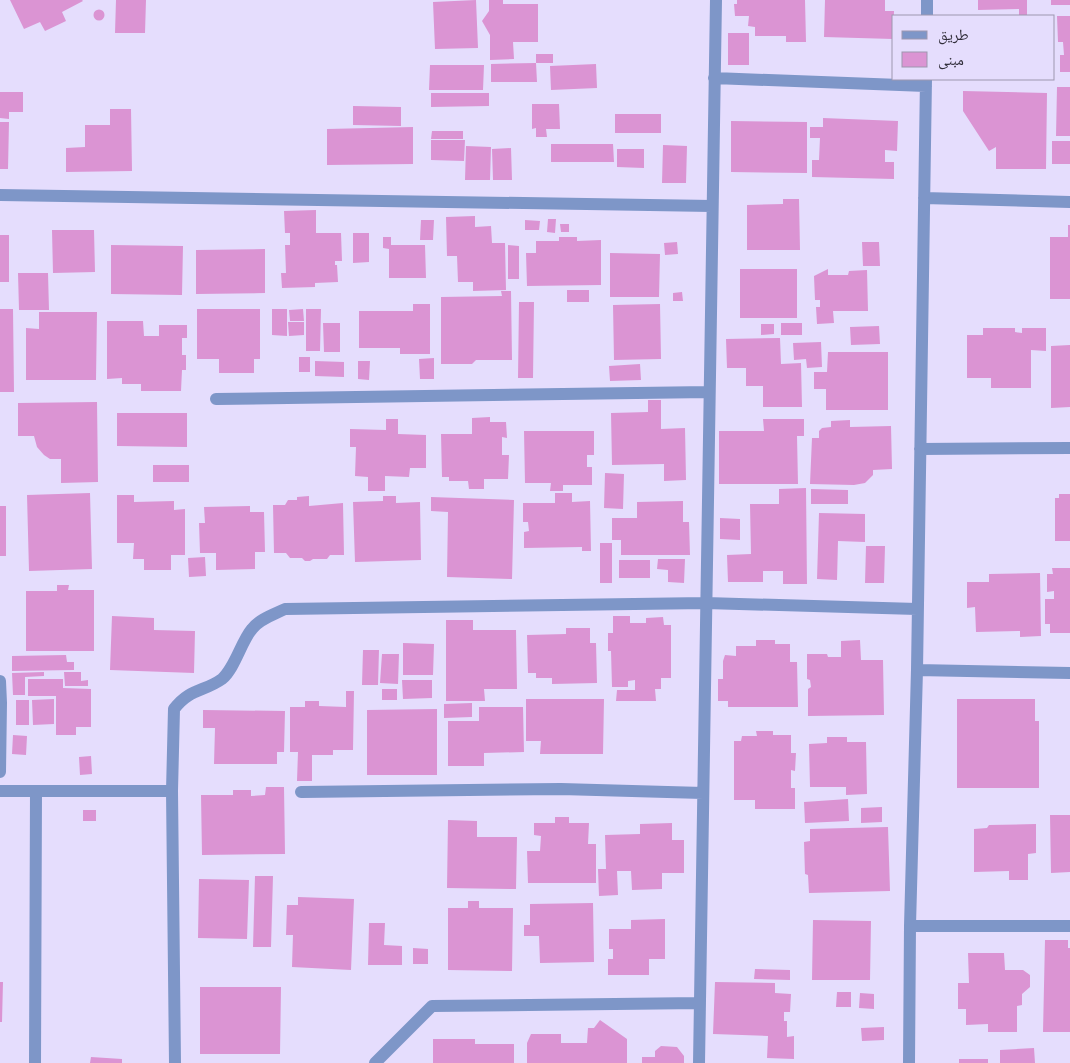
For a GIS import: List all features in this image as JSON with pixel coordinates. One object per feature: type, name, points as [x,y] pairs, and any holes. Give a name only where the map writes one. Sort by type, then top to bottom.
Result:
[{"type":"street","points":[[699,1063],[716,0]]},
{"type":"street","points":[[927,0],[927,15]]},
{"type":"street","points":[[714,78],[926,82],[918,670],[910,926],[909,1063]]},
{"type":"street","points":[[0,195],[712,206]]},
{"type":"street","points":[[924,198],[1070,202]]},
{"type":"street","points":[[216,399],[709,392]]},
{"type":"street","points":[[920,449],[1070,448]]},
{"type":"street","points":[[175,1063],[172,791],[174,709],[181,699],[222,678],[252,627],[285,609],[706,603],[918,609]]},
{"type":"street","points":[[918,670],[1070,673]]},
{"type":"street","points":[[0,681],[0,772]]},
{"type":"street","points":[[301,792],[561,788],[703,793]]},
{"type":"street","points":[[0,791],[172,791]]},
{"type":"street","points":[[35,1063],[36,791]]},
{"type":"street","points":[[910,926],[1070,926]]},
{"type":"street","points":[[375,1063],[432,1006],[700,1003]]},
{"type":"building","points":[[10,0],[83,1],[62,12],[66,21],[45,31],[40,22],[24,29]]},
{"type":"building","points":[[116,0],[146,0],[145,33],[115,33]]},
{"type":"building","points":[[476,0],[478,48],[435,49],[433,2]]},
{"type":"building","points":[[489,0],[503,0],[503,4],[538,4],[538,42],[513,42],[514,59],[490,60],[490,35],[482,21],[489,11]]},
{"type":"building","points":[[737,0],[805,0],[806,42],[786,42],[786,36],[755,36],[755,27],[748,26],[749,16],[735,16],[734,4],[737,4]]},
{"type":"building","points":[[825,0],[885,0],[885,11],[894,11],[894,15],[892,15],[892,39],[824,37]]},
{"type":"building","points":[[978,0],[1027,0],[1027,15],[1019,15],[1019,9],[978,10]]},
{"type":"building","points":[[1051,0],[1070,0],[1070,5],[1051,5]]},
{"type":"building","points":[[99,9],[105,15],[99,21],[93,15]]},
{"type":"building","points":[[1057,16],[1070,16],[1070,72],[1060,72],[1060,55],[1064,55],[1063,42],[1058,42]]},
{"type":"building","points":[[728,33],[749,33],[749,65],[728,65]]},
{"type":"building","points":[[536,54],[553,54],[553,63],[536,63]]},
{"type":"building","points":[[536,63],[537,82],[491,82],[491,64]]},
{"type":"building","points":[[596,64],[597,88],[551,90],[550,66]]},
{"type":"building","points":[[430,65],[484,65],[483,90],[429,90]]},
{"type":"building","points":[[1057,87],[1070,87],[1070,136],[1056,136]]},
{"type":"building","points":[[963,91],[1047,93],[1046,169],[996,169],[996,147],[989,151],[963,111]]},
{"type":"building","points":[[0,92],[23,92],[23,112],[9,112],[9,119],[0,118]]},
{"type":"building","points":[[431,93],[489,93],[489,106],[431,107]]},
{"type":"building","points":[[532,104],[559,104],[560,129],[546,129],[547,137],[536,137],[536,128],[532,129]]},
{"type":"building","points":[[353,106],[401,107],[401,126],[353,125]]},
{"type":"building","points":[[110,109],[131,109],[132,171],[66,172],[66,148],[85,147],[85,125],[110,125]]},
{"type":"building","points":[[615,114],[661,114],[661,133],[615,133]]},
{"type":"building","points":[[823,118],[898,121],[897,151],[885,150],[885,162],[894,162],[894,179],[812,177],[812,160],[819,160],[820,138],[810,138],[810,127],[823,127]]},
{"type":"building","points":[[731,121],[807,122],[807,173],[731,172]]},
{"type":"building","points":[[0,122],[9,122],[8,169],[0,169]]},
{"type":"building","points":[[413,127],[413,164],[327,165],[327,129]]},
{"type":"building","points":[[432,131],[463,131],[463,139],[431,139]]},
{"type":"building","points":[[431,140],[465,140],[464,161],[431,160]]},
{"type":"building","points":[[1052,141],[1070,141],[1070,164],[1052,164]]},
{"type":"building","points":[[551,144],[613,144],[614,162],[551,162]]},
{"type":"building","points":[[663,145],[687,146],[686,183],[662,183]]},
{"type":"building","points":[[466,146],[491,147],[490,180],[465,180]]},
{"type":"building","points":[[511,148],[512,180],[493,180],[492,149]]},
{"type":"building","points":[[617,149],[644,149],[644,168],[617,167]]},
{"type":"building","points":[[783,199],[799,199],[800,250],[747,250],[747,205],[783,204]]},
{"type":"building","points":[[316,210],[316,233],[341,233],[342,261],[335,261],[338,282],[315,283],[315,287],[282,288],[281,273],[286,273],[285,245],[290,245],[290,233],[285,233],[284,211]]},
{"type":"building","points":[[475,216],[475,227],[491,226],[492,243],[505,243],[506,290],[473,291],[473,282],[458,282],[457,256],[447,256],[446,217]]},
{"type":"building","points":[[548,219],[556,219],[555,233],[547,232]]},
{"type":"building","points":[[421,220],[434,220],[433,240],[420,240]]},
{"type":"building","points":[[525,220],[540,221],[539,230],[525,230]]},
{"type":"building","points":[[560,224],[569,224],[569,232],[561,232]]},
{"type":"building","points":[[1068,225],[1070,225],[1070,299],[1050,299],[1050,237],[1068,237]]},
{"type":"building","points":[[52,230],[94,230],[95,272],[53,273]]},
{"type":"building","points":[[353,233],[369,233],[369,262],[353,263]]},
{"type":"building","points":[[0,235],[9,235],[9,282],[0,282]]},
{"type":"building","points":[[383,237],[391,237],[391,245],[425,245],[426,278],[389,278],[389,249],[383,248]]},
{"type":"building","points":[[559,237],[577,237],[577,241],[601,240],[601,285],[527,286],[526,253],[536,253],[536,241],[559,241]]},
{"type":"building","points":[[677,242],[678,254],[665,255],[664,243]]},
{"type":"building","points":[[862,242],[879,242],[880,266],[863,266]]},
{"type":"building","points":[[111,245],[183,246],[182,295],[111,294]]},
{"type":"building","points":[[508,245],[519,246],[519,279],[508,279]]},
{"type":"building","points":[[265,249],[265,293],[196,294],[196,250]]},
{"type":"building","points":[[610,253],[660,254],[659,297],[610,297]]},
{"type":"building","points":[[740,269],[797,269],[797,318],[740,318]]},
{"type":"building","points":[[828,269],[828,275],[848,275],[849,271],[867,270],[868,311],[833,311],[834,323],[817,324],[816,307],[820,307],[820,300],[815,300],[814,276]]},
{"type":"building","points":[[18,273],[48,273],[49,310],[19,310]]},
{"type":"building","points":[[567,290],[589,290],[589,302],[567,302]]},
{"type":"building","points":[[501,291],[511,291],[512,360],[476,360],[472,364],[441,364],[441,297],[502,296]]},
{"type":"building","points":[[682,292],[683,301],[673,301],[673,293]]},
{"type":"building","points":[[519,302],[534,302],[533,378],[518,378]]},
{"type":"building","points":[[413,304],[430,304],[430,354],[400,354],[400,348],[359,348],[359,311],[413,311]]},
{"type":"building","points":[[660,304],[661,359],[614,360],[613,305]]},
{"type":"building","points":[[0,309],[13,309],[14,392],[0,392]]},
{"type":"building","points":[[197,309],[260,309],[260,359],[254,359],[254,373],[219,373],[219,359],[197,359]]},
{"type":"building","points":[[272,309],[287,309],[287,336],[272,335]]},
{"type":"building","points":[[303,309],[304,321],[290,321],[289,310]]},
{"type":"building","points":[[306,309],[321,309],[320,351],[306,351]]},
{"type":"building","points":[[39,312],[97,312],[96,380],[26,380],[26,328],[39,329]]},
{"type":"building","points":[[107,321],[143,321],[144,336],[159,336],[159,325],[187,325],[187,338],[182,338],[182,355],[186,355],[186,370],[182,370],[181,391],[141,391],[141,384],[122,384],[122,378],[107,379]]},
{"type":"building","points":[[288,322],[304,322],[304,335],[289,336]]},
{"type":"building","points":[[323,323],[340,323],[340,352],[324,352]]},
{"type":"building","points":[[781,323],[802,323],[802,335],[781,335]]},
{"type":"building","points":[[761,324],[774,324],[774,334],[761,335]]},
{"type":"building","points":[[879,326],[880,344],[851,345],[850,327]]},
{"type":"building","points":[[983,328],[1015,328],[1015,332],[1022,333],[1022,328],[1046,328],[1046,351],[1031,350],[1031,388],[991,388],[991,378],[967,378],[967,335],[983,335]]},
{"type":"building","points":[[780,338],[781,364],[801,363],[802,407],[763,407],[763,386],[746,386],[746,368],[727,368],[726,339]]},
{"type":"building","points":[[821,342],[822,367],[807,368],[806,359],[794,360],[793,343]]},
{"type":"building","points":[[1070,345],[1070,407],[1051,408],[1051,346]]},
{"type":"building","points":[[828,352],[888,352],[888,410],[826,410],[826,389],[814,389],[814,372],[827,372]]},
{"type":"building","points":[[299,357],[310,357],[310,372],[299,372]]},
{"type":"building","points":[[434,358],[434,379],[420,379],[419,359]]},
{"type":"building","points":[[315,361],[344,362],[344,377],[315,376]]},
{"type":"building","points":[[358,361],[370,361],[369,380],[358,379]]},
{"type":"building","points":[[640,364],[641,380],[610,381],[609,366]]},
{"type":"building","points":[[648,400],[661,400],[661,429],[685,428],[686,480],[664,481],[664,464],[612,465],[611,413],[648,412]]},
{"type":"building","points":[[97,402],[98,482],[61,483],[61,459],[50,459],[44,455],[37,447],[34,436],[18,436],[18,403]]},
{"type":"building","points":[[117,413],[187,413],[187,447],[117,446]]},
{"type":"building","points":[[490,417],[490,422],[506,422],[507,438],[502,437],[502,455],[509,455],[508,479],[484,479],[484,489],[469,489],[468,481],[449,481],[449,477],[442,477],[441,434],[472,434],[472,418]]},
{"type":"building","points":[[386,419],[398,419],[398,434],[426,435],[426,468],[410,468],[409,477],[385,476],[385,491],[368,491],[368,477],[355,476],[356,447],[350,447],[350,429],[386,430]]},
{"type":"building","points":[[763,419],[804,419],[804,436],[797,436],[798,484],[719,484],[719,431],[764,431]]},
{"type":"building","points":[[850,420],[850,427],[891,426],[892,469],[873,470],[873,475],[865,483],[854,485],[810,484],[812,438],[819,438],[819,431],[822,428],[831,427],[831,421]]},
{"type":"building","points":[[524,431],[594,431],[594,455],[587,455],[587,467],[592,467],[592,485],[563,485],[563,491],[550,491],[551,483],[525,483]]},
{"type":"building","points":[[153,465],[189,465],[189,482],[153,482]]},
{"type":"building","points":[[605,473],[624,474],[623,509],[604,508]]},
{"type":"building","points":[[806,488],[807,584],[783,584],[783,571],[763,571],[763,582],[728,582],[727,555],[751,554],[750,504],[779,504],[779,489]]},
{"type":"building","points":[[811,489],[848,490],[848,504],[811,504]]},
{"type":"building","points":[[90,493],[92,569],[29,571],[27,495]]},
{"type":"building","points":[[555,493],[572,493],[572,502],[590,501],[591,551],[582,551],[582,547],[524,548],[524,532],[529,531],[528,522],[523,522],[523,503],[555,503]]},
{"type":"building","points":[[1059,494],[1070,494],[1070,541],[1055,541],[1055,498],[1059,498]]},
{"type":"building","points":[[117,495],[134,495],[134,502],[174,501],[174,510],[185,509],[185,555],[171,555],[171,570],[144,570],[144,559],[133,559],[134,543],[117,543]]},
{"type":"building","points":[[309,496],[309,506],[343,503],[344,555],[330,555],[327,559],[305,561],[302,558],[290,558],[286,553],[274,553],[273,505],[285,505],[288,500],[297,500],[297,497]]},
{"type":"building","points":[[383,496],[396,496],[396,503],[420,502],[421,560],[355,562],[353,502],[383,501]]},
{"type":"building","points":[[431,497],[514,500],[512,579],[447,577],[448,512],[431,511]]},
{"type":"building","points":[[683,501],[683,522],[689,522],[690,555],[621,555],[621,540],[612,540],[612,518],[637,518],[637,502]]},
{"type":"building","points":[[0,506],[6,506],[6,556],[0,556]]},
{"type":"building","points":[[250,506],[250,512],[264,512],[265,552],[255,552],[255,569],[216,570],[216,553],[200,553],[199,523],[205,523],[204,507]]},
{"type":"building","points":[[819,513],[865,514],[865,542],[838,541],[837,580],[817,579]]},
{"type":"building","points":[[720,518],[740,519],[740,540],[720,539]]},
{"type":"building","points":[[600,543],[612,543],[612,583],[600,583]]},
{"type":"building","points":[[866,546],[885,546],[884,583],[865,583]]},
{"type":"building","points":[[205,557],[206,576],[189,577],[188,558]]},
{"type":"building","points":[[658,559],[685,559],[684,583],[668,582],[668,570],[657,569]]},
{"type":"building","points":[[619,560],[650,560],[650,578],[619,578]]},
{"type":"building","points":[[1052,568],[1070,568],[1070,633],[1050,633],[1050,624],[1045,624],[1045,599],[1054,599],[1054,591],[1047,592],[1047,574],[1053,574]]},
{"type":"building","points":[[1040,573],[1041,636],[1020,637],[1020,631],[976,632],[975,607],[967,608],[967,582],[989,582],[989,574]]},
{"type":"building","points":[[57,585],[69,585],[68,590],[94,590],[94,651],[26,651],[26,591],[57,591]]},
{"type":"building","points":[[112,616],[154,618],[154,630],[195,631],[194,673],[110,670]]},
{"type":"building","points":[[613,616],[630,616],[630,623],[646,623],[646,618],[663,617],[664,625],[671,625],[671,678],[661,678],[661,689],[655,689],[656,701],[616,701],[617,690],[635,690],[635,680],[628,681],[628,687],[612,687],[611,651],[608,651],[608,633],[613,633]]},
{"type":"building","points":[[446,620],[473,620],[473,630],[516,630],[517,689],[484,689],[485,701],[446,701]]},
{"type":"building","points":[[566,628],[590,628],[590,643],[596,643],[597,683],[552,684],[552,678],[536,678],[536,673],[528,673],[527,635],[566,634]]},
{"type":"building","points":[[756,640],[775,640],[775,644],[790,644],[790,662],[797,662],[798,707],[728,707],[728,701],[718,701],[718,679],[723,679],[725,655],[736,656],[736,646],[756,646]]},
{"type":"building","points":[[860,640],[861,660],[883,660],[884,715],[808,716],[808,689],[811,687],[810,680],[807,679],[807,654],[827,654],[828,657],[841,657],[841,641]]},
{"type":"building","points":[[403,643],[434,644],[433,675],[403,675]]},
{"type":"building","points":[[363,650],[379,650],[378,685],[362,685]]},
{"type":"building","points":[[382,654],[399,654],[398,684],[380,683]]},
{"type":"building","points":[[66,655],[67,662],[74,662],[74,670],[12,671],[12,656]]},
{"type":"building","points":[[44,672],[44,676],[25,677],[25,695],[13,695],[12,673]]},
{"type":"building","points":[[64,672],[81,672],[81,681],[88,680],[88,686],[65,686]]},
{"type":"building","points":[[28,679],[63,679],[63,688],[91,689],[91,727],[76,727],[76,735],[56,735],[56,696],[28,696]]},
{"type":"building","points":[[402,680],[432,680],[432,698],[403,699]]},
{"type":"building","points":[[382,689],[397,689],[397,700],[382,700]]},
{"type":"building","points":[[346,691],[354,691],[353,750],[333,750],[333,755],[312,755],[312,781],[297,781],[298,752],[290,752],[290,707],[305,707],[305,701],[319,701],[319,706],[346,707]]},
{"type":"building","points":[[54,699],[54,724],[33,725],[32,700]]},
{"type":"building","points":[[526,699],[604,699],[603,754],[540,754],[541,741],[526,741]]},
{"type":"building","points":[[957,699],[1035,699],[1035,721],[1039,721],[1039,788],[957,788]]},
{"type":"building","points":[[16,700],[29,700],[29,725],[16,725]]},
{"type":"building","points":[[472,703],[472,717],[444,718],[444,704]]},
{"type":"building","points":[[479,707],[523,707],[524,752],[484,753],[484,766],[448,766],[448,721],[479,721]]},
{"type":"building","points":[[437,709],[437,775],[367,775],[367,710]]},
{"type":"building","points":[[203,710],[285,711],[284,752],[277,752],[277,764],[214,764],[215,728],[203,728]]},
{"type":"building","points":[[756,731],[773,731],[773,735],[791,735],[791,753],[796,753],[795,771],[791,770],[791,788],[795,788],[795,809],[755,809],[755,800],[734,800],[734,741],[741,741],[742,736],[757,736]]},
{"type":"building","points":[[13,735],[27,736],[26,755],[12,754]]},
{"type":"building","points":[[827,737],[847,737],[847,742],[866,742],[867,794],[846,795],[846,787],[810,787],[809,744],[827,743]]},
{"type":"building","points":[[91,756],[92,774],[80,775],[79,757]]},
{"type":"building","points":[[266,787],[284,787],[285,854],[202,855],[201,795],[233,795],[233,790],[251,790],[251,796],[265,795]]},
{"type":"building","points":[[848,799],[849,821],[805,823],[804,802]]},
{"type":"building","points":[[882,807],[882,822],[861,823],[861,808]]},
{"type":"building","points":[[83,810],[96,810],[96,821],[83,821]]},
{"type":"building","points":[[1050,815],[1070,815],[1070,872],[1051,873]]},
{"type":"building","points":[[555,817],[569,817],[569,823],[589,823],[588,844],[596,844],[596,883],[528,883],[527,851],[540,851],[541,836],[534,835],[534,823],[555,823]]},
{"type":"building","points":[[448,820],[477,821],[477,837],[517,837],[516,889],[447,888]]},
{"type":"building","points":[[672,823],[672,840],[684,840],[684,873],[662,873],[662,889],[632,890],[631,871],[617,871],[618,895],[599,896],[598,869],[606,869],[605,835],[640,834],[640,824]]},
{"type":"building","points":[[1036,824],[1036,853],[1028,854],[1028,880],[1009,880],[1009,871],[974,872],[974,829],[987,828],[989,825]]},
{"type":"building","points":[[888,827],[890,891],[809,893],[808,875],[805,874],[804,842],[810,841],[810,829]]},
{"type":"building","points":[[255,876],[273,876],[271,947],[253,947]]},
{"type":"building","points":[[199,879],[249,880],[247,939],[198,938]]},
{"type":"building","points":[[298,897],[354,899],[351,970],[292,967],[293,935],[286,935],[287,905],[298,905]]},
{"type":"building","points":[[468,901],[479,901],[479,908],[513,908],[512,971],[448,970],[448,908],[468,908]]},
{"type":"building","points":[[593,903],[594,962],[540,963],[539,936],[524,936],[524,925],[530,925],[530,904]]},
{"type":"building","points":[[665,919],[665,959],[649,959],[649,975],[608,975],[608,959],[613,959],[613,949],[609,949],[609,929],[631,929],[631,920]]},
{"type":"building","points":[[813,920],[871,921],[870,980],[812,980]]},
{"type":"building","points":[[369,923],[385,923],[384,945],[402,946],[402,965],[368,965]]},
{"type":"building","points":[[1045,940],[1068,940],[1068,948],[1070,948],[1070,1032],[1043,1032]]},
{"type":"building","points":[[413,948],[428,949],[428,964],[413,964]]},
{"type":"building","points":[[968,953],[1004,953],[1005,970],[1023,970],[1030,975],[1030,987],[1022,994],[1022,1005],[1017,1006],[1017,1032],[988,1032],[988,1024],[966,1025],[966,1009],[958,1009],[958,983],[969,983]]},
{"type":"building","points":[[755,969],[790,970],[790,980],[754,979]]},
{"type":"building","points":[[0,982],[3,982],[2,1022],[0,1022]]},
{"type":"building","points":[[715,982],[775,983],[775,993],[791,994],[790,1012],[784,1012],[784,1021],[787,1021],[787,1037],[794,1036],[794,1059],[767,1058],[768,1036],[713,1034]]},
{"type":"building","points":[[200,987],[281,987],[280,1054],[200,1054]]},
{"type":"building","points":[[837,992],[851,992],[851,1007],[836,1007]]},
{"type":"building","points":[[860,993],[874,994],[874,1009],[859,1008]]},
{"type":"building","points":[[600,1020],[627,1039],[627,1063],[527,1063],[527,1043],[531,1034],[561,1034],[561,1043],[587,1043],[588,1028],[594,1028]]},
{"type":"building","points":[[884,1027],[884,1040],[862,1041],[861,1028]]},
{"type":"building","points":[[433,1039],[475,1039],[475,1044],[514,1044],[514,1063],[433,1063]]},
{"type":"building","points":[[661,1046],[677,1047],[684,1056],[684,1063],[642,1063],[642,1057],[655,1057],[655,1051]]},
{"type":"building","points":[[1034,1048],[1035,1063],[1000,1063],[1000,1050]]},
{"type":"building","points":[[91,1057],[122,1059],[122,1063],[90,1063]]},
{"type":"building","points":[[959,1059],[988,1059],[988,1063],[959,1063]]}]
